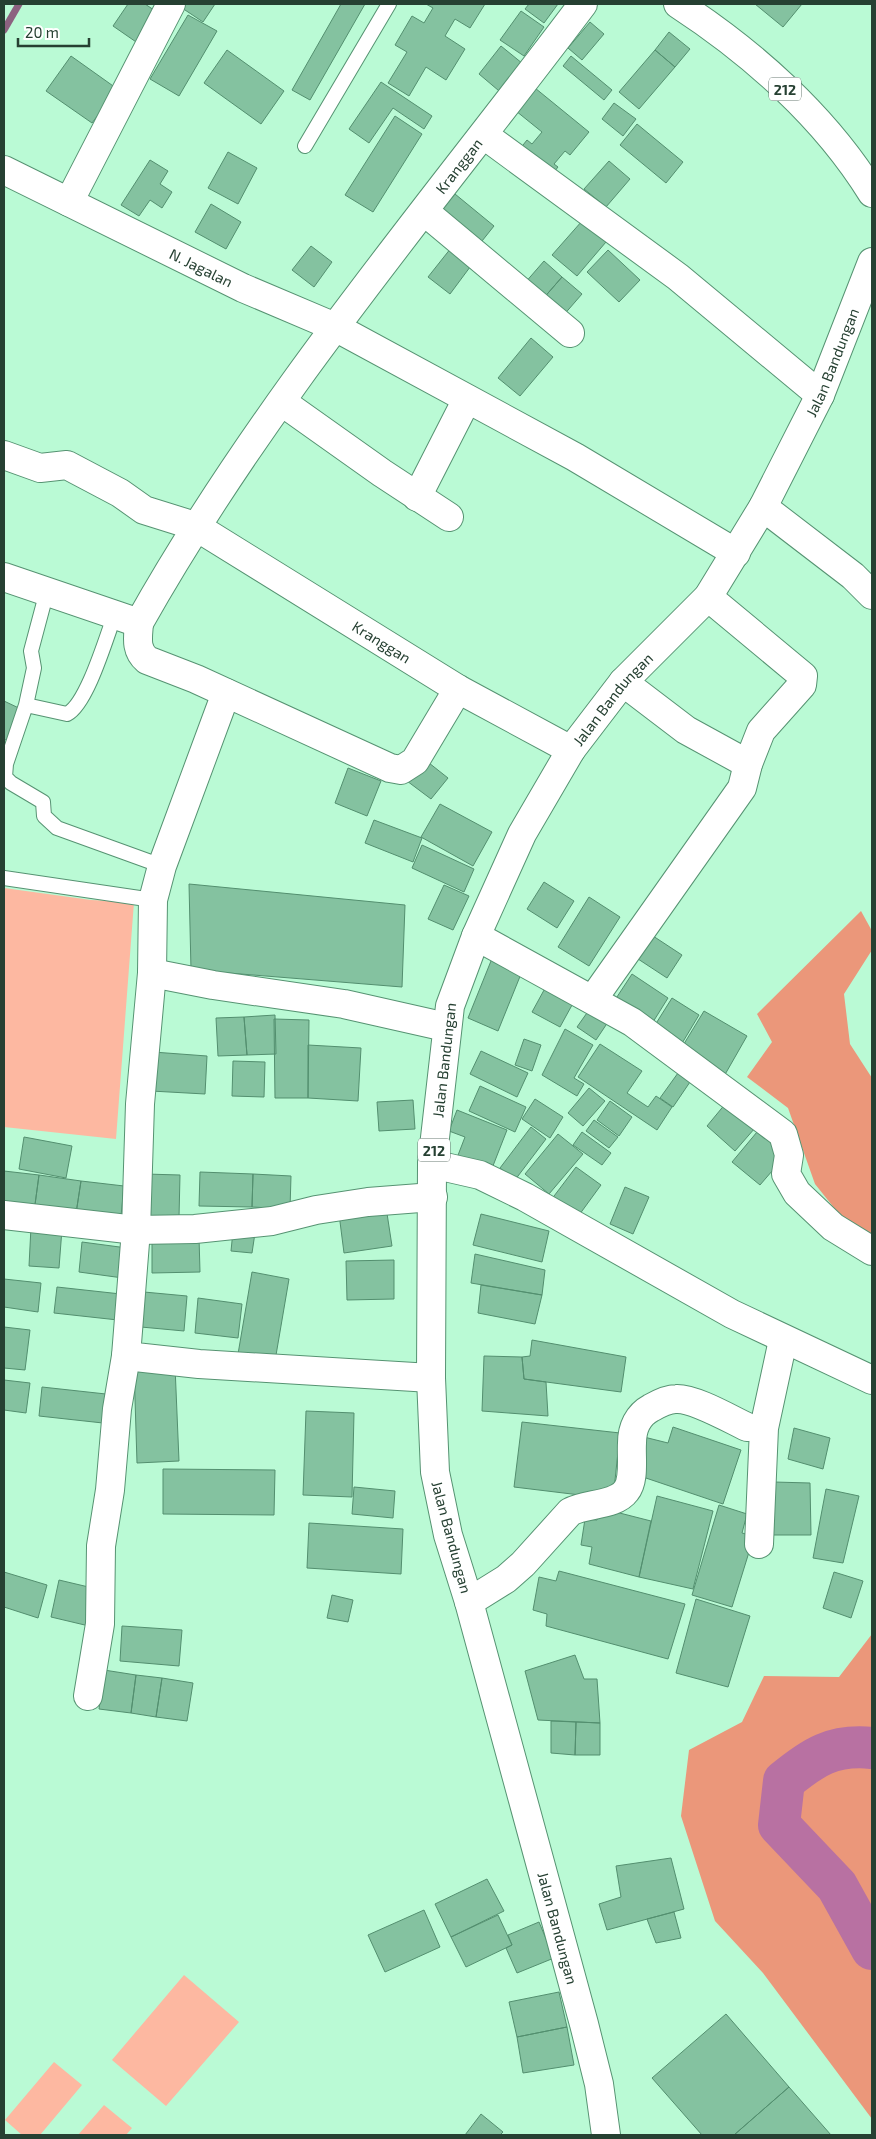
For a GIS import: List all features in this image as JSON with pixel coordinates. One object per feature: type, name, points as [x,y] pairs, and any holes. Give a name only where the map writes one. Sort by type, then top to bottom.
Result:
[{"type":"street","points":[[69,202],[171,4]]},
{"type":"street","name":"Kranggan","points":[[127,619],[335,327],[583,4]]},
{"type":"street","name":"212","points":[[678,4],[708,23],[774,78],[825,129],[856,167],[872,193]]},
{"type":"street","points":[[484,135],[678,277],[820,395]]},
{"type":"street","name":"N. Jagalan","points":[[4,170],[243,288],[335,327]]},
{"type":"street","points":[[425,212],[570,332]]},
{"type":"street","name":"Jalan Bandungan","points":[[606,2135],[599,2084],[588,2041],[469,1602],[448,1535],[435,1472],[431,1378],[432,1164],[446,1027],[458,983],[476,936],[522,834],[571,750],[623,682],[708,597],[736,553],[763,507],[866,300],[872,262]]},
{"type":"street","points":[[335,327],[523,428],[736,553]]},
{"type":"street","points":[[417,496],[467,399]]},
{"type":"street","points":[[282,402],[449,517]]},
{"type":"street","name":"Kranggan","points":[[4,455],[40,468],[67,465],[120,493],[144,510],[195,526],[458,689],[571,750]]},
{"type":"street","points":[[763,507],[853,576],[872,595]]},
{"type":"street","points":[[4,577],[127,619],[140,655],[147,660],[226,693],[390,768],[401,770],[415,761],[458,689]]},
{"type":"street","points":[[593,999],[742,788],[748,764],[761,731],[802,685],[803,676],[708,597]]},
{"type":"street","points":[[623,682],[686,730],[748,764]]},
{"type":"street","points":[[88,1696],[100,1624],[101,1546],[110,1490],[117,1409],[126,1356],[136,1230],[140,1104],[152,973],[153,900],[162,866],[226,693]]},
{"type":"street","points":[[476,936],[593,999],[639,1028],[783,1134],[789,1155],[786,1174],[797,1193],[833,1227],[872,1251]]},
{"type":"street","points":[[152,973],[213,986],[344,1004],[446,1027]]},
{"type":"street","points":[[432,1164],[480,1175],[526,1197],[732,1314],[783,1340],[872,1380]]},
{"type":"street","points":[[4,1215],[136,1230],[195,1230],[258,1223],[316,1210],[360,1203],[433,1197]]},
{"type":"street","points":[[758,1544],[764,1428],[783,1340]]},
{"type":"street","points":[[126,1356],[199,1364],[431,1378]]},
{"type":"street","points":[[469,1602],[506,1579],[523,1564],[570,1512],[576,1508],[612,1500],[626,1492],[631,1483],[632,1436],[637,1421],[645,1411],[660,1403],[677,1398],[693,1403],[746,1427]]},
{"type":"lane","points":[[305,146],[389,4]]},
{"type":"lane","points":[[47,591],[31,651],[34,668],[26,705],[6,764],[5,777],[11,783],[43,802],[44,816],[57,828],[162,866]]},
{"type":"lane","points":[[26,705],[67,714],[75,711],[81,702],[100,656],[127,619]]},
{"type":"lane","points":[[4,878],[153,900]]},
{"type":"shaded area","points":[[4,888],[91,900],[134,902],[116,1139],[4,1127]]},
{"type":"shaded area","points":[[861,911],[872,931],[872,950],[844,994],[850,1044],[872,1078],[872,1240],[847,1224],[815,1184],[788,1108],[747,1077],[772,1042],[757,1014]]},
{"type":"shaded area","points":[[872,1634],[872,2119],[763,1973],[715,1921],[681,1816],[689,1750],[742,1722],[764,1676],[839,1677]]},
{"type":"shaded area","points":[[184,1975],[239,2022],[166,2106],[112,2060]]},
{"type":"shaded area","points":[[54,2062],[82,2085],[40,2135],[22,2135],[5,2120]]},
{"type":"shaded area","points":[[104,2105],[132,2128],[126,2135],[78,2135]]},
{"type":"building","points":[[128,4],[145,4],[160,14],[139,44],[113,26]]},
{"type":"building","points":[[180,4],[215,4],[203,22],[179,6]]},
{"type":"building","points":[[341,4],[365,4],[310,100],[292,90]]},
{"type":"building","points":[[426,4],[485,4],[470,28],[455,19],[445,36],[465,49],[446,80],[426,67],[409,96],[388,83],[407,52],[395,45],[412,16],[424,23],[433,8]]},
{"type":"building","points":[[529,4],[558,4],[544,23],[525,9]]},
{"type":"building","points":[[755,4],[802,4],[783,27]]},
{"type":"building","points":[[521,11],[544,27],[524,56],[500,40]]},
{"type":"building","points":[[188,15],[217,31],[179,96],[150,79]]},
{"type":"building","points":[[590,22],[604,34],[582,60],[568,48]]},
{"type":"building","points":[[669,32],[690,49],[675,67],[655,50]]},
{"type":"building","points":[[501,46],[528,68],[505,96],[479,74]]},
{"type":"building","points":[[227,50],[284,91],[261,124],[204,83]]},
{"type":"building","points":[[655,50],[675,67],[639,109],[619,92]]},
{"type":"building","points":[[71,56],[116,88],[105,120],[98,115],[92,123],[46,91]]},
{"type":"building","points":[[571,56],[612,90],[604,100],[563,66]]},
{"type":"building","points":[[381,82],[432,116],[424,129],[393,108],[369,143],[349,129]]},
{"type":"building","points":[[535,88],[589,132],[570,155],[565,151],[554,164],[558,167],[547,181],[515,155],[527,140],[532,144],[542,132],[516,111]]},
{"type":"building","points":[[614,103],[636,119],[623,136],[602,119]]},
{"type":"building","points":[[395,116],[422,134],[373,212],[345,195]]},
{"type":"building","points":[[637,124],[683,162],[666,183],[620,145]]},
{"type":"building","points":[[228,152],[257,168],[238,204],[208,188]]},
{"type":"building","points":[[150,160],[168,171],[160,184],[172,192],[162,208],[150,200],[139,216],[121,205]]},
{"type":"building","points":[[609,161],[630,179],[606,207],[584,189]]},
{"type":"building","points":[[455,194],[494,226],[478,246],[439,213]]},
{"type":"building","points":[[211,204],[241,222],[226,249],[195,232]]},
{"type":"building","points":[[582,221],[606,242],[577,276],[552,255]]},
{"type":"building","points":[[455,243],[476,259],[450,294],[428,277]]},
{"type":"building","points":[[311,246],[332,262],[314,287],[292,270]]},
{"type":"building","points":[[608,250],[640,280],[619,302],[587,272]]},
{"type":"building","points":[[544,261],[562,277],[542,300],[524,284]]},
{"type":"building","points":[[562,277],[582,294],[562,317],[542,300]]},
{"type":"building","points":[[531,338],[553,357],[520,396],[498,378]]},
{"type":"building","points":[[4,701],[23,710],[8,741],[4,739]]},
{"type":"building","points":[[424,759],[448,778],[431,799],[407,781]]},
{"type":"building","points":[[348,768],[381,781],[367,816],[335,803]]},
{"type":"building","points":[[440,804],[492,832],[473,866],[421,837]]},
{"type":"building","points":[[374,820],[422,838],[413,862],[365,843]]},
{"type":"building","points":[[422,845],[474,869],[464,892],[412,868]]},
{"type":"building","points":[[544,882],[574,901],[557,928],[527,909]]},
{"type":"building","points":[[189,884],[405,905],[402,987],[191,970]]},
{"type":"building","points":[[444,885],[469,896],[453,930],[428,919]]},
{"type":"building","points":[[589,897],[620,917],[589,966],[558,947]]},
{"type":"building","points":[[650,934],[682,955],[667,978],[635,957]]},
{"type":"building","points":[[493,956],[523,969],[498,1031],[468,1018]]},
{"type":"building","points":[[632,974],[668,998],[648,1030],[611,1006]]},
{"type":"building","points":[[549,981],[577,996],[560,1027],[532,1012]]},
{"type":"building","points":[[672,998],[699,1015],[678,1050],[650,1033]]},
{"type":"building","points":[[589,1010],[608,1022],[596,1040],[577,1027]]},
{"type":"building","points":[[704,1011],[747,1036],[723,1078],[679,1052]]},
{"type":"building","points":[[275,1015],[276,1054],[247,1055],[244,1017]]},
{"type":"building","points":[[244,1017],[247,1055],[218,1056],[216,1018]]},
{"type":"building","points":[[274,1019],[309,1020],[308,1098],[275,1098]]},
{"type":"building","points":[[565,1029],[593,1045],[574,1078],[584,1084],[577,1096],[542,1075]]},
{"type":"building","points":[[524,1039],[541,1045],[532,1071],[515,1065]]},
{"type":"building","points":[[600,1044],[642,1071],[627,1093],[648,1107],[656,1096],[672,1107],[657,1130],[578,1077]]},
{"type":"building","points":[[308,1045],[361,1048],[358,1101],[308,1098]]},
{"type":"building","points":[[481,1051],[528,1073],[517,1097],[470,1074]]},
{"type":"building","points":[[153,1052],[207,1056],[205,1094],[151,1091]]},
{"type":"building","points":[[233,1061],[265,1062],[264,1097],[232,1096]]},
{"type":"building","points":[[678,1073],[690,1082],[673,1107],[660,1098]]},
{"type":"building","points":[[480,1086],[526,1107],[515,1132],[469,1111]]},
{"type":"building","points":[[589,1088],[605,1101],[583,1126],[568,1113]]},
{"type":"building","points":[[535,1099],[563,1117],[550,1138],[522,1119]]},
{"type":"building","points":[[413,1100],[415,1129],[379,1131],[377,1102]]},
{"type":"building","points":[[610,1101],[632,1117],[619,1136],[597,1120]]},
{"type":"building","points":[[726,1103],[755,1128],[735,1151],[707,1126]]},
{"type":"building","points":[[457,1110],[507,1130],[489,1176],[455,1163],[465,1137],[449,1131]]},
{"type":"building","points":[[594,1120],[618,1137],[609,1148],[586,1131]]},
{"type":"building","points":[[531,1127],[546,1139],[515,1180],[500,1168]]},
{"type":"building","points":[[582,1132],[611,1153],[602,1165],[573,1145]]},
{"type":"building","points":[[757,1132],[765,1139],[770,1133],[785,1156],[760,1185],[732,1162]]},
{"type":"building","points":[[558,1134],[583,1154],[549,1194],[525,1174]]},
{"type":"building","points":[[24,1137],[72,1146],[66,1178],[19,1169]]},
{"type":"building","points":[[576,1167],[601,1185],[574,1222],[548,1204]]},
{"type":"building","points":[[4,1171],[39,1175],[34,1212],[4,1208]]},
{"type":"building","points":[[200,1172],[253,1174],[252,1207],[199,1206]]},
{"type":"building","points":[[145,1174],[180,1175],[179,1217],[144,1216]]},
{"type":"building","points":[[253,1174],[291,1176],[290,1209],[252,1207]]},
{"type":"building","points":[[39,1175],[81,1181],[75,1220],[34,1212]]},
{"type":"building","points":[[81,1181],[124,1186],[120,1226],[75,1220]]},
{"type":"building","points":[[625,1187],[649,1197],[633,1234],[610,1224]]},
{"type":"building","points":[[386,1207],[392,1246],[344,1253],[339,1214]]},
{"type":"building","points":[[481,1214],[549,1231],[542,1262],[473,1245]]},
{"type":"building","points":[[31,1227],[62,1229],[59,1268],[29,1266]]},
{"type":"building","points":[[233,1231],[255,1233],[252,1253],[231,1251]]},
{"type":"building","points":[[199,1237],[200,1272],[152,1273],[152,1238]]},
{"type":"building","points":[[82,1242],[127,1248],[123,1278],[79,1272]]},
{"type":"building","points":[[475,1254],[545,1270],[542,1295],[471,1283]]},
{"type":"building","points":[[394,1260],[394,1299],[347,1300],[346,1261]]},
{"type":"building","points":[[252,1272],[289,1279],[275,1361],[238,1354]]},
{"type":"building","points":[[4,1279],[41,1283],[38,1312],[4,1307]]},
{"type":"building","points":[[481,1285],[542,1295],[535,1324],[478,1313]]},
{"type":"building","points":[[57,1287],[130,1295],[127,1321],[54,1313]]},
{"type":"building","points":[[144,1292],[187,1296],[184,1331],[141,1327]]},
{"type":"building","points":[[198,1298],[242,1304],[238,1338],[195,1333]]},
{"type":"building","points":[[4,1327],[30,1330],[25,1370],[4,1368]]},
{"type":"building","points":[[532,1340],[626,1357],[621,1392],[524,1379],[522,1357],[530,1356]]},
{"type":"building","points":[[484,1356],[522,1357],[524,1379],[546,1382],[548,1416],[482,1411]]},
{"type":"building","points":[[175,1366],[179,1461],[137,1463],[134,1367]]},
{"type":"building","points":[[4,1380],[30,1383],[26,1413],[4,1410]]},
{"type":"building","points":[[42,1387],[115,1395],[112,1424],[39,1416]]},
{"type":"building","points":[[306,1411],[354,1413],[352,1497],[303,1495]]},
{"type":"building","points":[[522,1422],[620,1433],[613,1499],[514,1487]]},
{"type":"building","points":[[673,1427],[741,1450],[723,1504],[634,1474],[636,1435],[668,1443]]},
{"type":"building","points":[[794,1428],[830,1438],[823,1469],[788,1459]]},
{"type":"building","points":[[163,1469],[275,1470],[274,1515],[163,1514]]},
{"type":"building","points":[[774,1482],[810,1483],[811,1535],[773,1535]]},
{"type":"building","points":[[354,1487],[395,1491],[393,1518],[352,1514]]},
{"type":"building","points":[[826,1489],[859,1496],[843,1563],[813,1558]]},
{"type":"building","points":[[657,1496],[713,1511],[693,1589],[639,1577]]},
{"type":"building","points":[[719,1505],[747,1514],[742,1533],[754,1536],[732,1607],[692,1595]]},
{"type":"building","points":[[600,1508],[651,1521],[639,1577],[589,1564],[592,1547],[581,1545],[585,1519],[597,1520]]},
{"type":"building","points":[[309,1523],[403,1529],[401,1574],[307,1568]]},
{"type":"building","points":[[559,1571],[685,1604],[668,1659],[546,1626],[547,1614],[533,1610],[539,1577],[556,1581]]},
{"type":"building","points":[[4,1572],[47,1585],[38,1618],[4,1607]]},
{"type":"building","points":[[834,1572],[863,1581],[851,1618],[823,1608]]},
{"type":"building","points":[[59,1580],[97,1589],[89,1626],[51,1617]]},
{"type":"building","points":[[332,1595],[353,1600],[348,1622],[327,1618]]},
{"type":"building","points":[[696,1599],[750,1616],[728,1687],[676,1673]]},
{"type":"building","points":[[122,1626],[182,1630],[179,1666],[120,1661]]},
{"type":"building","points":[[575,1655],[584,1679],[597,1679],[600,1723],[538,1720],[525,1671]]},
{"type":"building","points":[[104,1670],[136,1675],[131,1713],[99,1709]]},
{"type":"building","points":[[136,1675],[162,1678],[156,1717],[131,1713]]},
{"type":"building","points":[[162,1678],[193,1683],[187,1721],[156,1717]]},
{"type":"building","points":[[551,1721],[576,1722],[575,1755],[551,1753]]},
{"type":"building","points":[[576,1722],[600,1723],[600,1755],[575,1755]]},
{"type":"building","points":[[671,1858],[684,1909],[607,1930],[599,1904],[621,1897],[616,1866]]},
{"type":"building","points":[[487,1879],[504,1911],[451,1937],[435,1904]]},
{"type":"building","points":[[424,1910],[440,1947],[385,1972],[368,1935]]},
{"type":"building","points":[[674,1912],[681,1938],[656,1943],[647,1919]]},
{"type":"building","points":[[498,1915],[512,1945],[466,1967],[451,1937]]},
{"type":"building","points":[[539,1922],[554,1958],[517,1973],[506,1948],[512,1945],[508,1935]]},
{"type":"building","points":[[559,1992],[567,2027],[517,2037],[509,2002]]},
{"type":"building","points":[[726,2014],[789,2087],[734,2135],[702,2135],[652,2078]]},
{"type":"building","points":[[567,2027],[574,2065],[523,2073],[517,2037]]},
{"type":"building","points":[[789,2087],[831,2135],[734,2135]]},
{"type":"building","points":[[481,2114],[503,2132],[500,2135],[465,2135]]},
{"type":"waterway","points":[[4,30],[19,4]]},
{"type":"waterway","points":[[872,1748],[846,1748],[824,1754],[804,1765],[784,1781],[779,1825],[837,1886],[872,1949]]}]
